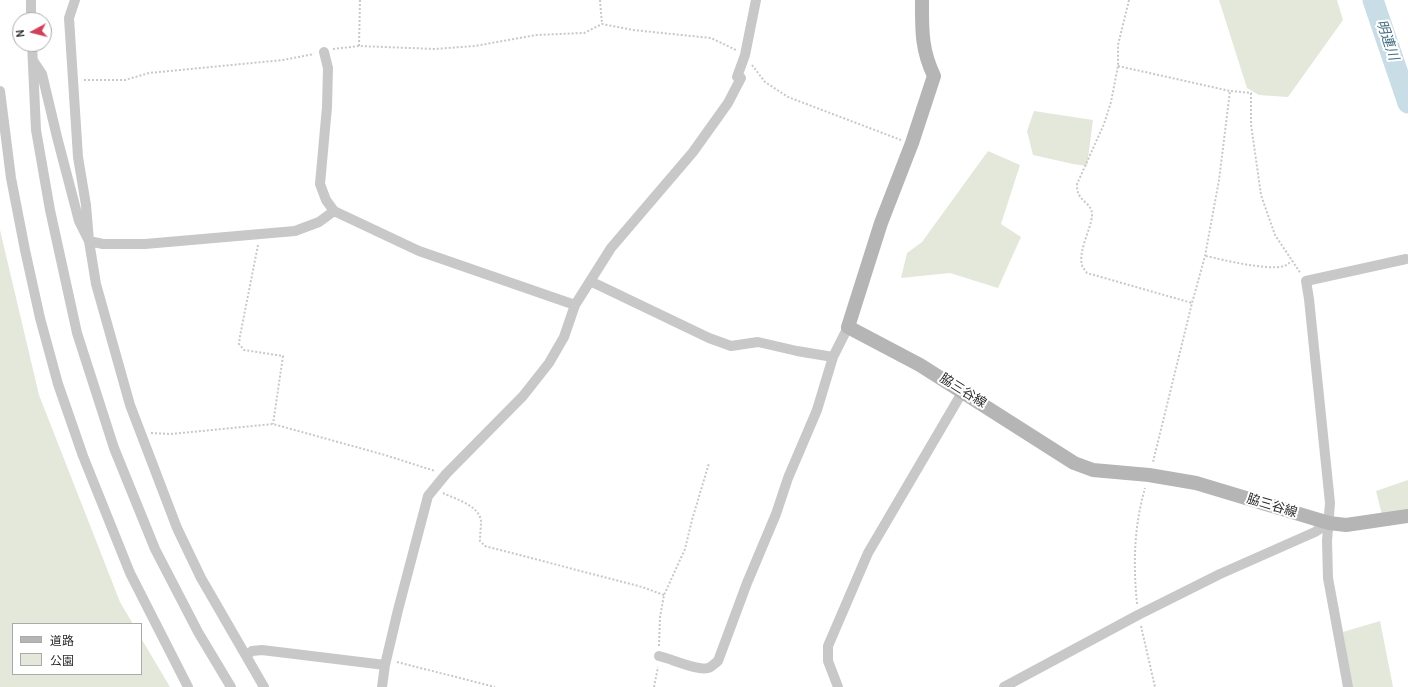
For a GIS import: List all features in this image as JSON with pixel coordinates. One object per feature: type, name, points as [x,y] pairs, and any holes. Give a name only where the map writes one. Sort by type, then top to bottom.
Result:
[{"type":"main road","points":[[848,327],[881,223],[912,143],[934,76],[927,60],[922,33],[922,0]]},
{"type":"main road","name":"脇三谷線","points":[[848,327],[920,364],[1074,463],[1093,470],[1149,475],[1196,483],[1329,523],[1346,525],[1408,516]]},
{"type":"street","points":[[31,0],[31,12]]},
{"type":"street","points":[[75,0],[69,18],[78,157],[96,284],[130,405],[177,528],[202,578],[264,687]]},
{"type":"street","points":[[382,687],[386,662],[428,496],[446,474],[523,396],[549,363],[564,337],[575,305],[611,248],[694,152],[728,103],[741,78],[737,77],[745,55],[756,0]]},
{"type":"street","points":[[32,52],[36,130],[50,210],[77,333],[114,448],[155,549],[198,632],[231,687]]},
{"type":"street","points":[[324,52],[328,68],[320,184],[326,200],[334,211],[419,251],[575,305]]},
{"type":"street","points":[[33,60],[42,74],[79,221],[89,240],[103,244],[146,244],[295,231],[319,222],[334,211]]},
{"type":"street","points":[[0,91],[11,178],[25,250],[40,318],[58,384],[83,456],[130,573],[188,687]]},
{"type":"street","points":[[1348,687],[1328,578],[1329,495],[1306,281],[1406,259]]},
{"type":"street","points":[[590,281],[702,334],[731,346],[758,342],[797,351],[834,357]]},
{"type":"street","points":[[659,656],[701,669],[710,668],[718,661],[747,583],[776,514],[788,478],[817,410],[834,357],[848,327]]},
{"type":"street","points":[[838,687],[828,662],[828,646],[868,553],[963,391]]},
{"type":"street","points":[[1004,687],[1138,615],[1220,574],[1315,532],[1329,523]]},
{"type":"street","points":[[246,656],[252,651],[262,650],[386,662]]},
{"type":"path","points":[[359,46],[360,0]]},
{"type":"path","points":[[600,0],[602,24]]},
{"type":"path","points":[[1129,0],[1118,45],[1118,66],[1111,102],[1104,124],[1077,184],[1077,192],[1080,198],[1089,204],[1092,214],[1082,250],[1082,264],[1087,273],[1192,303]]},
{"type":"path","points":[[73,80],[125,80],[149,73],[284,60],[335,49],[359,46],[435,49],[475,46],[536,35],[584,33],[602,24],[633,30],[712,38],[745,55],[765,82],[788,97],[912,143]]},
{"type":"path","points":[[1118,66],[1230,91],[1251,93],[1251,124],[1262,195],[1275,235],[1306,281]]},
{"type":"path","points":[[1155,687],[1138,615],[1134,575],[1135,538],[1140,506],[1154,460],[1192,303],[1205,256],[1219,180],[1230,91]]},
{"type":"path","points":[[260,234],[239,344],[244,350],[283,356],[273,424]]},
{"type":"path","points":[[1205,256],[1248,265],[1276,268],[1285,266],[1292,261]]},
{"type":"path","points":[[140,432],[171,434],[273,424],[385,455],[446,474]]},
{"type":"path","points":[[654,687],[659,656],[658,638],[664,595],[685,549],[709,463]]},
{"type":"path","points":[[435,488],[471,507],[477,512],[481,520],[480,541],[485,546],[642,587],[664,595]]},
{"type":"path","points":[[386,662],[495,687]]},
{"type":"green space","points":[[1219,0],[1337,0],[1343,20],[1288,97],[1259,95],[1247,88]]},
{"type":"green space","points":[[1034,111],[1093,120],[1087,166],[1033,155],[1027,131]]},
{"type":"green space","points":[[988,151],[1020,165],[1001,224],[1021,237],[998,288],[950,273],[901,278],[907,253],[922,242]]},
{"type":"green space","points":[[0,230],[39,395],[120,602],[132,623],[12,623],[12,675],[142,675],[142,640],[170,687],[0,687]]},
{"type":"green space","points":[[1408,480],[1408,511],[1382,515],[1376,491]]},
{"type":"green space","points":[[1380,621],[1393,687],[1352,687],[1343,632]]},
{"type":"waterway","name":"明連川","points":[[1373,0],[1408,103]]}]
